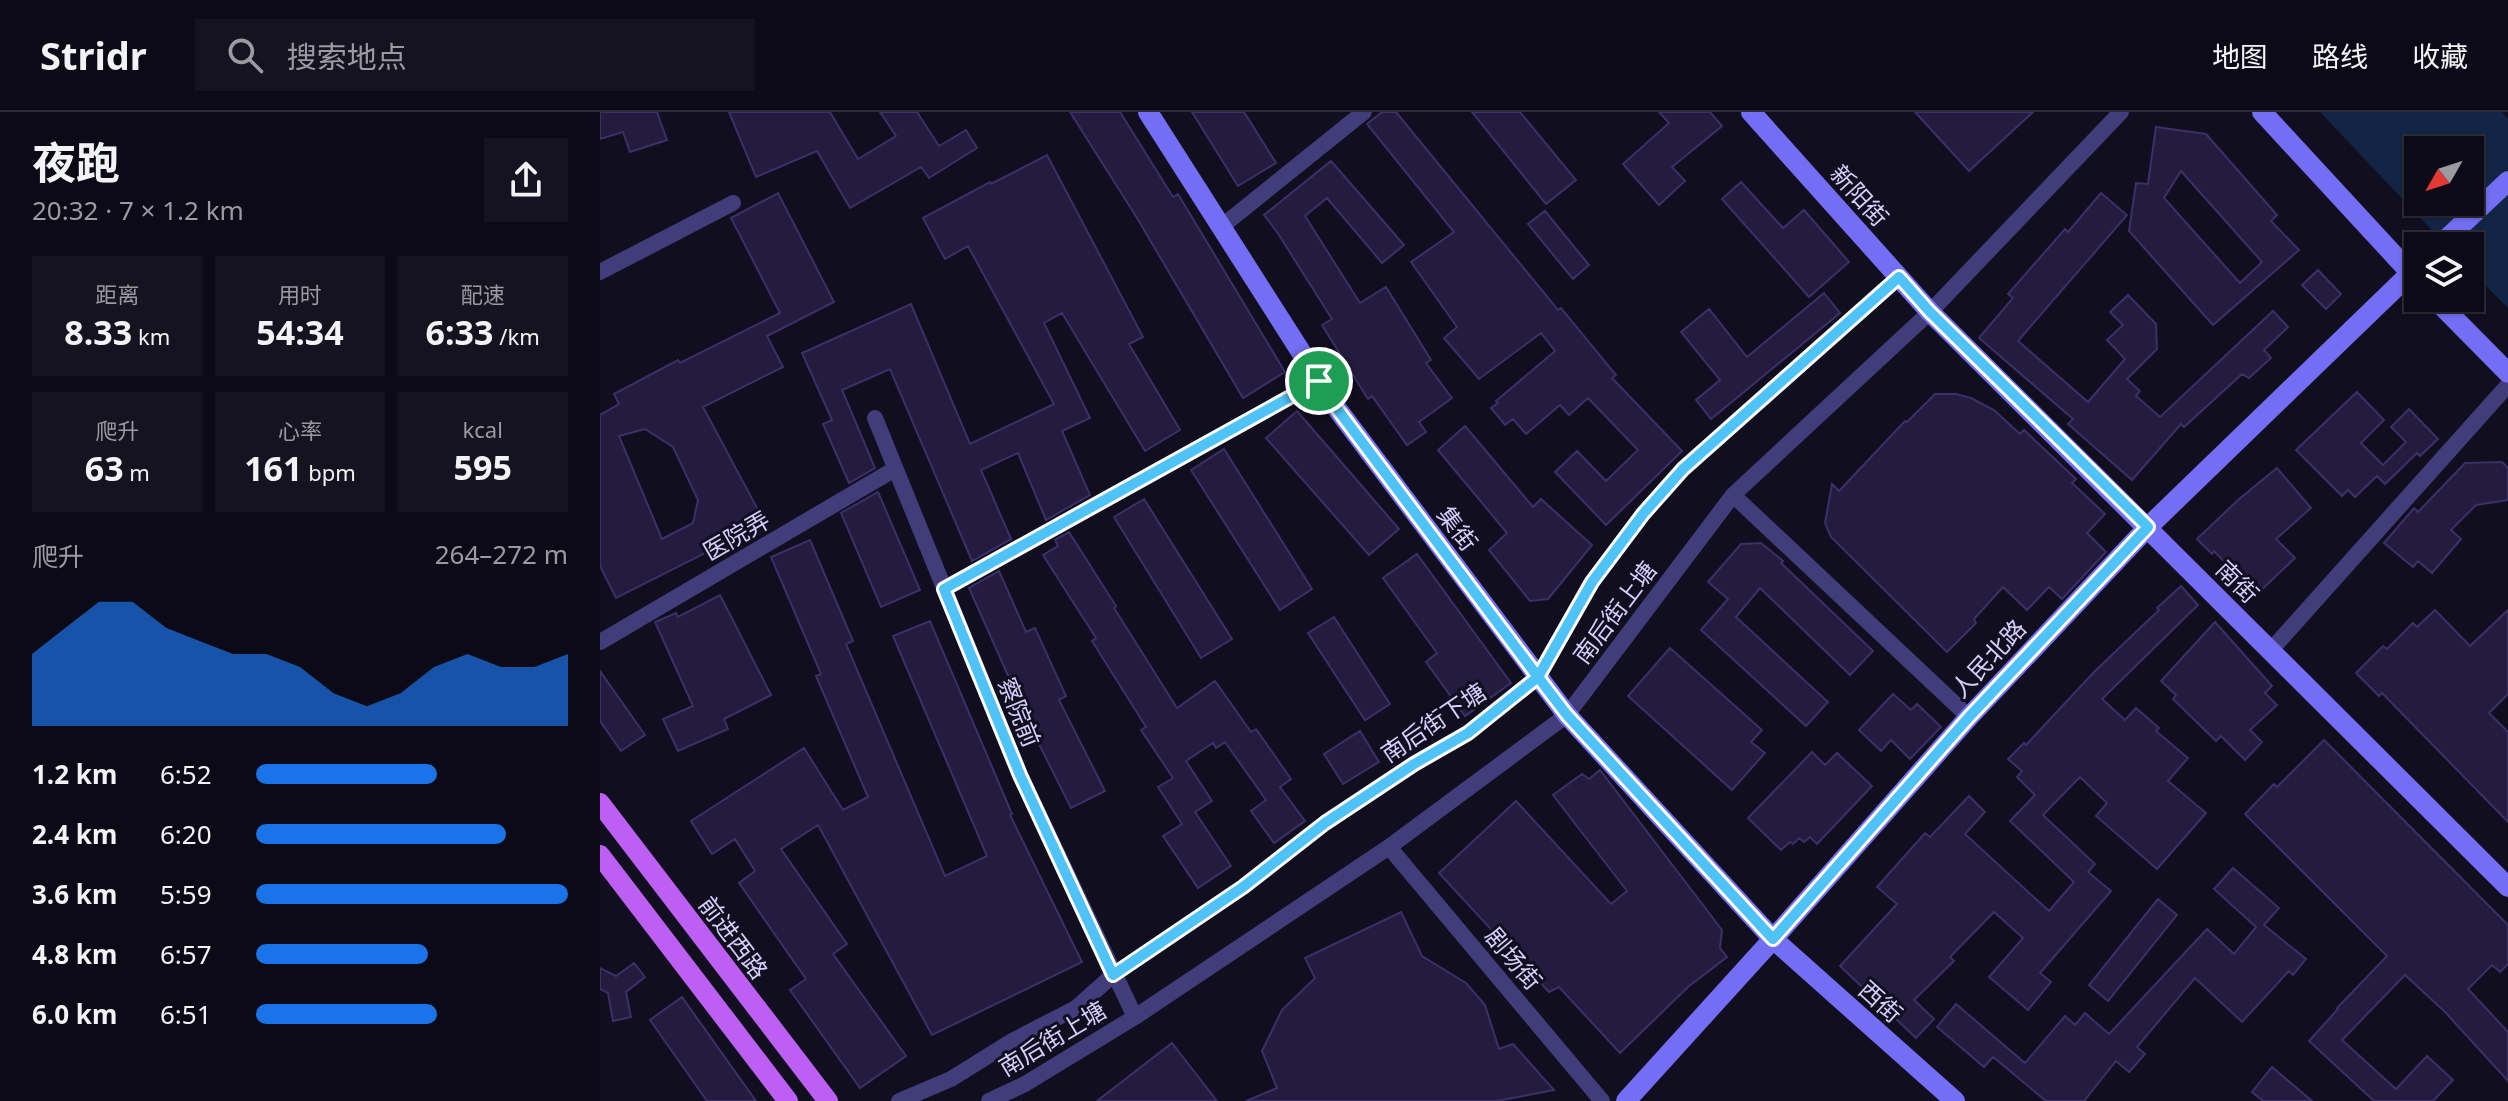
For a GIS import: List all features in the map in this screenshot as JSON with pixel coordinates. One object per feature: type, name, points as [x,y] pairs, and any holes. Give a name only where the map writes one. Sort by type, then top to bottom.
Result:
[{"type":"main road","name":"前进西路","points":[[600,803],[828,1101]]},
{"type":"main road","points":[[600,855],[788,1101]]},
{"type":"street","name":"集街","points":[[1148,112],[1338,410],[1538,677],[1567,715],[1773,939]]},
{"type":"street","points":[[1221,227],[1364,112]]},
{"type":"street","name":"新阳街","points":[[1751,112],[1930,312]]},
{"type":"street","name":"南后街上塘","points":[[989,1101],[1025,1084],[1135,1017],[1389,847],[1567,715],[1733,495],[1930,312],[2121,112]]},
{"type":"street","points":[[2262,112],[2404,261]]},
{"type":"street","points":[[2454,232],[2508,181]]},
{"type":"street","points":[[600,272],[733,203]]},
{"type":"street","name":"南后街下塘","points":[[899,1101],[951,1079],[1012,1041],[1076,1008],[1113,975],[1243,887],[1325,823],[1414,764],[1468,733],[1538,677],[1592,582],[1643,514],[1683,469],[1899,277]]},
{"type":"street","name":"人民北路","points":[[1626,1101],[1969,717],[2148,527],[2404,283]]},
{"type":"street","name":"南街","points":[[1930,312],[2508,887]]},
{"type":"street","points":[[2448,312],[2508,373]]},
{"type":"street","points":[[944,589],[1319,381]]},
{"type":"street","points":[[2271,650],[2508,385]]},
{"type":"street","name":"察院前","points":[[875,418],[1020,775],[1135,1017]]},
{"type":"street","name":"医院弄","points":[[600,642],[895,469]]},
{"type":"street","points":[[1733,495],[1969,717]]},
{"type":"street","name":"剧场街","points":[[1389,847],[1602,1101]]},
{"type":"street","name":"西街","points":[[1773,939],[1955,1101]]},
{"type":"water","points":[[2320,112],[2502,112],[2508,119],[2508,308],[2484,284],[2484,232],[2434,232],[2419,216],[2484,216],[2484,136],[2404,136],[2404,201]]},
{"type":"building","points":[[600,112],[657,112],[667,140],[630,152],[623,132],[600,139]]},
{"type":"building","points":[[729,112],[830,112],[858,159],[896,136],[880,112],[917,112],[939,146],[966,130],[977,148],[929,178],[921,167],[850,208],[817,151],[756,177]]},
{"type":"building","points":[[1070,112],[1120,112],[1173,197],[1178,194],[1285,372],[1243,398],[1137,218]]},
{"type":"building","points":[[1192,112],[1244,112],[1276,163],[1238,186]]},
{"type":"building","points":[[1382,112],[1396,112],[1558,310],[1561,308],[1616,375],[1612,378],[1682,451],[1606,525],[1555,472],[1577,451],[1606,481],[1638,450],[1588,398],[1569,415],[1560,405],[1526,434],[1513,419],[1505,425],[1491,408],[1555,351],[1541,333],[1479,379],[1444,338],[1457,327],[1411,262],[1454,232],[1367,124]]},
{"type":"building","points":[[1472,112],[1520,112],[1576,180],[1546,204]]},
{"type":"building","points":[[1659,112],[1710,112],[1722,126],[1672,167],[1685,181],[1659,205],[1623,164],[1669,123]]},
{"type":"building","points":[[1915,112],[2033,112],[1969,171]]},
{"type":"building","points":[[2156,127],[2206,134],[2277,215],[2271,221],[2299,250],[2213,325],[2129,231],[2136,183],[2148,184]],"holes":[[[2181,171],[2262,262],[2240,283],[2164,198]]]},
{"type":"building","points":[[1047,155],[1143,337],[1129,344],[1180,430],[1145,451],[1062,313],[1044,323],[1090,418],[1062,431],[1090,495],[1046,520],[1018,453],[981,470],[1011,539],[972,561],[890,369],[842,390],[875,468],[849,483],[823,424],[832,420],[802,353],[911,304],[970,444],[1054,404],[968,246],[945,259],[923,218]]},
{"type":"building","points":[[1331,161],[1404,245],[1382,263],[1327,198],[1305,216],[1360,303],[1386,287],[1431,360],[1426,363],[1452,398],[1419,422],[1426,432],[1407,445],[1372,396],[1368,399],[1322,325],[1332,319],[1264,215]]},
{"type":"building","points":[[1741,182],[1783,228],[1804,210],[1849,262],[1809,297],[1722,199]]},
{"type":"building","points":[[778,193],[834,302],[767,336],[783,367],[703,407],[765,523],[616,598],[600,566],[600,415],[619,404],[614,394],[678,360],[680,363],[780,313],[731,218]],"holes":[[[645,429],[673,447],[698,500],[693,523],[662,539],[619,436]]]},
{"type":"building","points":[[2101,193],[2127,215],[2018,341],[2088,402],[2125,359],[2107,340],[2123,325],[2110,312],[2128,295],[2156,324],[2157,349],[2127,379],[2140,391],[2136,396],[2160,417],[2273,311],[2288,327],[2264,350],[2271,358],[2249,378],[2242,374],[2184,427],[2181,424],[2132,480],[2068,424],[2073,419],[1979,338],[2013,298],[2008,294]]},
{"type":"building","points":[[1545,211],[1589,265],[1573,279],[1528,224]]},
{"type":"building","points":[[2318,270],[2341,294],[2326,309],[2302,285]]},
{"type":"building","points":[[1824,293],[1840,313],[1711,419],[1696,400],[1720,380],[1681,332],[1709,309],[1747,357]]},
{"type":"building","points":[[2357,392],[2384,420],[2361,443],[2383,465],[2406,442],[2391,427],[2409,409],[2438,439],[2420,456],[2417,453],[2385,484],[2377,476],[2355,497],[2348,490],[2342,496],[2296,450]]},
{"type":"building","points":[[1935,394],[1971,398],[1994,410],[2020,434],[2024,430],[2076,479],[2072,483],[2105,514],[2087,533],[2106,552],[2062,599],[2049,587],[2027,610],[2003,587],[1974,619],[1976,623],[1947,652],[1831,537],[1825,523],[1832,484],[1839,491]]},
{"type":"building","points":[[1297,411],[1399,529],[1369,555],[1266,438]]},
{"type":"building","points":[[1465,426],[1533,507],[1541,499],[1592,545],[1548,599],[1530,601],[1489,550],[1507,533],[1438,450]]},
{"type":"building","points":[[1224,449],[1312,589],[1280,610],[1191,470]]},
{"type":"building","points":[[2502,462],[2508,468],[2508,500],[2476,505],[2451,530],[2461,539],[2432,573],[2418,561],[2413,567],[2384,543],[2414,508],[2418,512],[2465,463]]},
{"type":"building","points":[[2277,468],[2311,508],[2276,539],[2295,558],[2256,595],[2214,551],[2212,554],[2197,539]]},
{"type":"building","points":[[878,492],[920,590],[881,607],[841,513]]},
{"type":"building","points":[[1144,499],[1232,639],[1201,658],[1114,517]]},
{"type":"building","points":[[1069,532],[1177,708],[1215,681],[1251,732],[1256,729],[1291,779],[1280,787],[1305,821],[1274,843],[1251,811],[1266,800],[1225,742],[1216,748],[1213,743],[1186,761],[1212,801],[1195,812],[1231,866],[1198,888],[1163,836],[1182,824],[1158,787],[1173,778],[1141,730],[1146,727],[1092,641],[1096,638],[1043,555],[1058,546],[1055,540]]},
{"type":"building","points":[[810,540],[853,641],[846,644],[945,876],[987,856],[893,636],[930,621],[1010,815],[1082,962],[932,1035],[818,825],[781,849],[847,944],[833,954],[906,1056],[860,1088],[790,990],[806,979],[739,883],[755,871],[735,839],[712,854],[691,821],[804,748],[843,810],[868,797],[816,676],[821,674],[771,557]]},
{"type":"building","points":[[1761,543],[1873,651],[1850,675],[1760,588],[1736,617],[1828,702],[1806,726],[1701,630],[1728,599],[1708,582],[1741,544]]},
{"type":"building","points":[[1417,554],[1511,683],[1465,716],[1426,662],[1437,653],[1383,578]]},
{"type":"building","points":[[999,571],[1026,632],[1035,628],[1066,696],[1059,700],[1105,791],[1071,808],[1034,734],[969,588]]},
{"type":"building","points":[[2181,586],[2198,605],[2102,699],[2125,720],[2136,708],[2159,728],[2156,731],[2188,758],[2168,781],[2206,813],[2157,869],[2096,816],[2107,803],[2080,777],[2043,815],[2095,864],[2088,872],[2111,891],[2040,973],[2051,982],[2028,1010],[1989,977],[2023,938],[1994,912],[1950,957],[1954,961],[1914,1000],[1934,1019],[1916,1038],[1840,966],[1897,904],[1877,887],[1925,833],[1930,837],[1969,796],[1985,812],[1965,834],[2049,911],[2074,882],[2010,821],[2035,795],[2017,777],[2022,771],[2008,759],[2024,743],[2026,745]]},
{"type":"building","points":[[720,595],[771,695],[724,719],[728,729],[678,751],[663,719],[693,706],[655,622],[676,613],[678,617]]},
{"type":"building","points":[[2435,610],[2470,646],[2508,610],[2508,694],[2489,713],[2508,732],[2508,822],[2382,693],[2379,696],[2356,673],[2383,646],[2387,649],[2413,623],[2417,627]]},
{"type":"building","points":[[1334,617],[1390,704],[1365,720],[1308,633]]},
{"type":"building","points":[[2215,622],[2272,686],[2265,693],[2277,705],[2250,730],[2262,742],[2245,760],[2221,736],[2216,741],[2173,699],[2176,695],[2161,681]]},
{"type":"building","points":[[1670,648],[1762,730],[1751,742],[1765,753],[1732,790],[1628,696]]},
{"type":"building","points":[[600,671],[645,735],[621,751],[600,721]]},
{"type":"building","points":[[1893,694],[1911,710],[1917,704],[1941,727],[1910,759],[1891,740],[1881,751],[1859,730]]},
{"type":"building","points":[[1360,731],[1379,762],[1343,784],[1324,754]]},
{"type":"building","points":[[2324,740],[2508,925],[2508,964],[2500,972],[2492,965],[2468,989],[2508,1032],[2508,1081],[2445,1012],[2405,975],[2342,1040],[2396,1089],[2427,1056],[2453,1080],[2433,1101],[2374,1101],[2309,1041],[2387,956],[2245,814]]},
{"type":"building","points":[[1812,752],[1825,765],[1837,753],[1872,786],[1817,844],[1810,837],[1804,842],[1799,838],[1781,850],[1748,818]]},
{"type":"building","points":[[1600,770],[1722,930],[1720,948],[1727,957],[1688,987],[1620,1053],[1559,987],[1549,992],[1439,873],[1516,801],[1611,904],[1627,891],[1553,795],[1582,774],[1589,779]]},
{"type":"building","points":[[2233,868],[2279,908],[2264,925],[2306,959],[2293,975],[2289,971],[2242,1022],[2195,978],[2137,1047],[2145,1054],[2129,1072],[2116,1061],[2084,1101],[2046,1101],[1993,1057],[1984,1067],[1937,1027],[1956,1004],[2025,1063],[2065,1016],[2075,1025],[2085,1013],[2109,1034],[2207,929],[2234,954],[2256,927],[2214,889]]},
{"type":"building","points":[[2158,899],[2177,915],[2108,1001],[2089,985]]},
{"type":"building","points":[[1401,912],[1422,956],[1466,983],[1485,1005],[1499,1049],[1513,1044],[1554,1090],[1497,1101],[1246,1101],[1277,1088],[1262,1051],[1282,1010],[1315,978],[1305,958]]},
{"type":"building","points":[[634,963],[645,977],[626,992],[631,1017],[613,1021],[608,993],[600,989],[600,968],[616,976]]},
{"type":"building","points":[[682,997],[756,1101],[707,1101],[650,1020]]},
{"type":"building","points":[[1172,1043],[1217,1101],[1097,1101]]},
{"type":"building","points":[[2272,1067],[2312,1101],[2263,1101],[2252,1092]]},
{"type":"route","points":[[1319,381],[944,589],[1020,775],[1113,975],[1243,887],[1325,823],[1414,764],[1468,733],[1538,677],[1567,715],[1773,939],[1969,717],[2148,527],[1930,312],[1899,277],[1683,469],[1643,514],[1592,582],[1538,677],[1319,381]]}]
